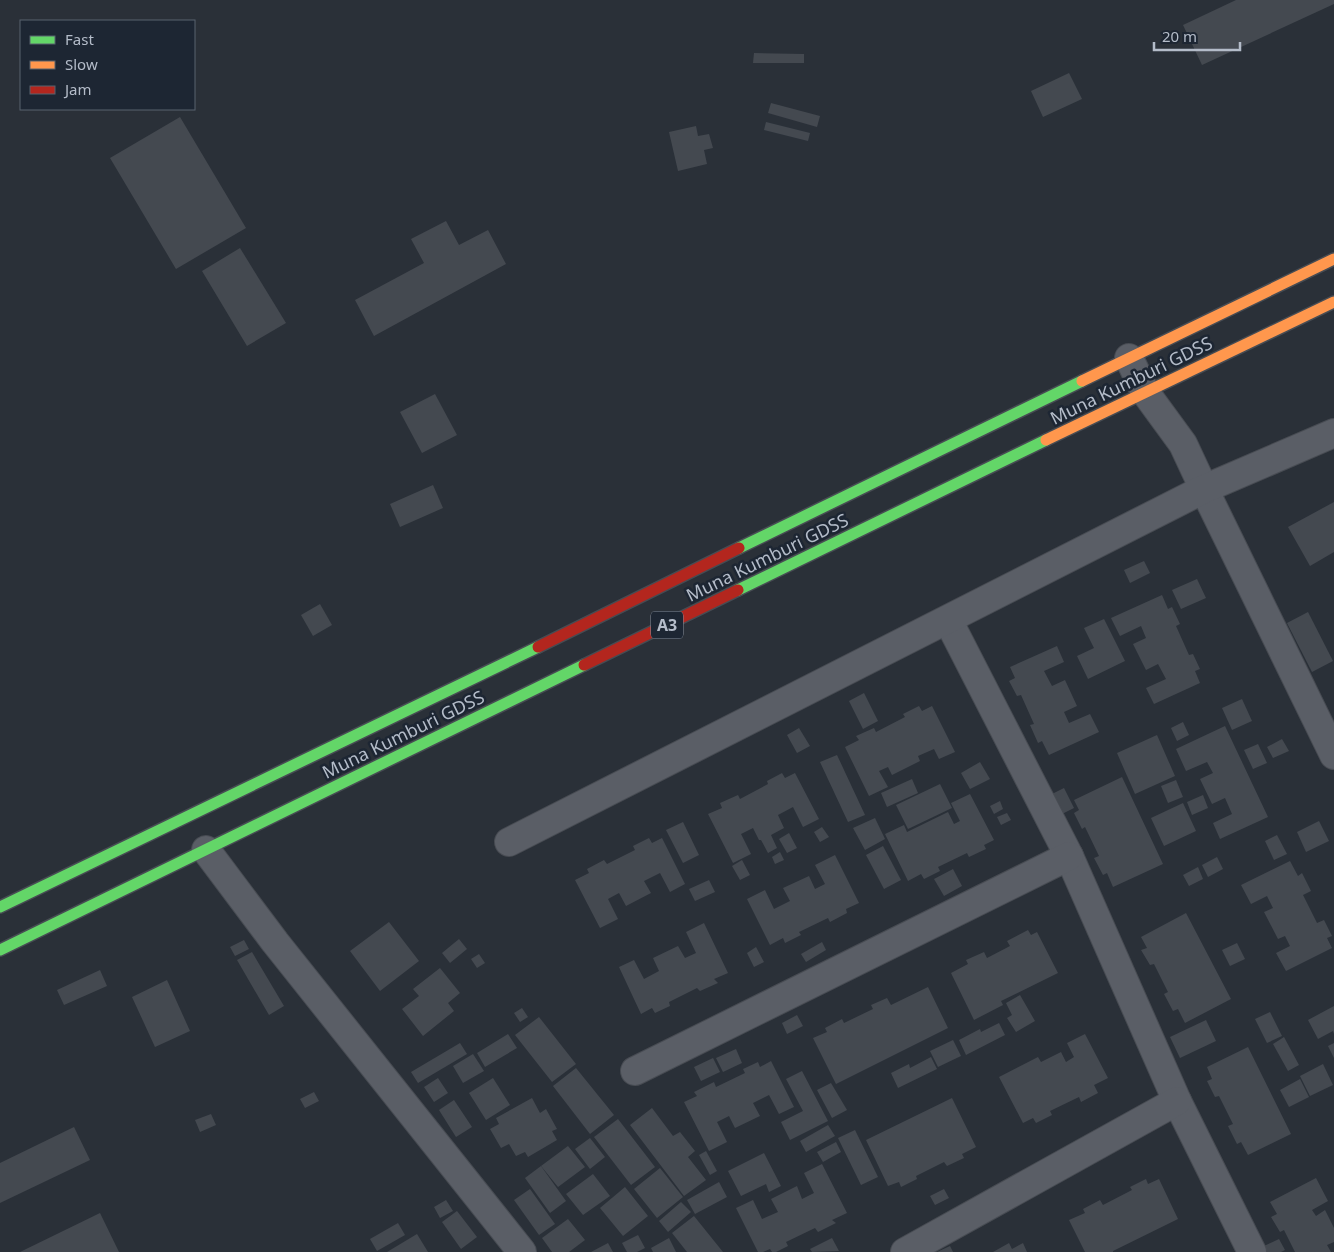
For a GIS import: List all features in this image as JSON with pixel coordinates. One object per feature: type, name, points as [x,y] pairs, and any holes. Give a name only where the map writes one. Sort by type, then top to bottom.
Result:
[{"type":"highway","name":"Muna Kumburi GDSS","points":[[0,907],[1334,259]]},
{"type":"highway","name":"Muna Kumburi GDSS","points":[[0,950],[1334,302]]},
{"type":"street","points":[[1129,358],[1146,392],[1183,444],[1334,755]]},
{"type":"street","points":[[510,842],[1204,489],[1334,433]]},
{"type":"street","points":[[948,620],[1069,856],[1178,1101],[1252,1252]]},
{"type":"street","points":[[206,850],[275,942],[522,1252]]},
{"type":"street","points":[[635,1071],[1069,856]]},
{"type":"street","points":[[906,1252],[1178,1101]]},
{"type":"building","points":[[1236,0],[1334,0],[1334,4],[1202,65],[1183,25]]},
{"type":"building","points":[[754,53],[804,54],[804,63],[753,63]]},
{"type":"building","points":[[1069,73],[1082,99],[1043,117],[1031,91]]},
{"type":"building","points":[[771,103],[820,116],[817,127],[768,113]]},
{"type":"building","points":[[180,117],[246,228],[176,269],[110,158]]},
{"type":"building","points":[[766,122],[810,133],[808,141],[764,130]]},
{"type":"building","points":[[696,126],[698,136],[709,134],[713,148],[704,150],[707,164],[678,171],[669,132]]},
{"type":"building","points":[[446,221],[459,245],[488,230],[506,264],[374,336],[355,300],[424,263],[411,239]]},
{"type":"building","points":[[240,248],[286,323],[247,346],[202,271]]},
{"type":"building","points":[[435,394],[457,435],[422,453],[400,412]]},
{"type":"building","points":[[433,485],[443,508],[400,527],[390,504]]},
{"type":"building","points":[[1334,502],[1334,552],[1310,566],[1288,527]]},
{"type":"building","points":[[1144,561],[1150,573],[1130,583],[1124,570]]},
{"type":"building","points":[[1197,579],[1206,598],[1181,609],[1172,590]]},
{"type":"building","points":[[1162,595],[1168,609],[1172,607],[1180,624],[1176,626],[1189,655],[1193,654],[1200,669],[1195,671],[1200,683],[1154,704],[1146,688],[1166,679],[1158,664],[1146,670],[1133,644],[1146,638],[1141,626],[1120,636],[1111,618]]},
{"type":"building","points":[[320,604],[332,625],[313,636],[301,615]]},
{"type":"building","points":[[1308,612],[1333,661],[1312,672],[1287,623]]},
{"type":"building","points":[[1104,619],[1125,661],[1088,679],[1077,656],[1094,648],[1084,628]]},
{"type":"building","points":[[1057,646],[1064,662],[1044,671],[1052,686],[1065,680],[1077,706],[1064,712],[1069,723],[1090,714],[1099,732],[1049,755],[1042,741],[1038,743],[1030,725],[1034,724],[1021,695],[1017,696],[1009,681],[1015,678],[1010,667]]},
{"type":"building","points":[[864,693],[878,721],[863,729],[849,701]]},
{"type":"building","points":[[1242,699],[1252,721],[1232,730],[1222,708]]},
{"type":"building","points":[[919,706],[922,711],[932,706],[955,752],[939,759],[934,749],[918,756],[920,761],[892,775],[888,767],[879,771],[888,787],[869,796],[845,747],[859,740],[856,736],[874,728],[876,732],[905,717],[903,714]]},
{"type":"building","points":[[1183,722],[1189,735],[1177,741],[1171,728]]},
{"type":"building","points":[[1225,726],[1268,817],[1220,839],[1213,823],[1232,814],[1225,798],[1212,804],[1200,779],[1213,773],[1207,762],[1186,771],[1176,749]]},
{"type":"building","points":[[799,728],[810,746],[797,753],[787,735]]},
{"type":"building","points":[[1157,735],[1175,776],[1135,794],[1117,753]]},
{"type":"building","points":[[1282,739],[1289,751],[1273,758],[1267,747]]},
{"type":"building","points":[[1258,744],[1267,763],[1253,769],[1244,750]]},
{"type":"building","points":[[837,755],[865,815],[848,822],[820,762]]},
{"type":"building","points":[[980,762],[990,779],[970,789],[961,773]]},
{"type":"building","points":[[782,773],[785,778],[795,773],[819,819],[803,827],[793,807],[778,815],[784,828],[771,835],[777,848],[768,853],[753,828],[741,834],[751,854],[733,863],[708,814],[722,808],[720,803],[738,795],[740,799],[768,784],[767,781]]},
{"type":"building","points":[[1122,777],[1163,864],[1113,887],[1107,873],[1103,875],[1094,858],[1099,856],[1085,827],[1082,829],[1074,813],[1079,810],[1074,800]]},
{"type":"building","points":[[912,779],[918,793],[887,807],[881,793]]},
{"type":"building","points":[[1176,780],[1183,797],[1168,803],[1161,786]]},
{"type":"building","points":[[940,784],[952,808],[908,829],[896,805]]},
{"type":"building","points":[[1064,788],[1074,808],[1062,814],[1052,794]]},
{"type":"building","points":[[970,794],[994,840],[984,845],[986,849],[969,857],[967,853],[938,867],[940,871],[924,879],[921,874],[908,881],[885,834],[904,825],[907,832],[948,812],[954,824],[960,821],[951,803]]},
{"type":"building","points":[[1203,795],[1208,808],[1192,815],[1187,802]]},
{"type":"building","points":[[1000,801],[1003,809],[994,814],[990,806]]},
{"type":"building","points":[[1183,803],[1196,831],[1164,846],[1151,818]]},
{"type":"building","points":[[1007,813],[1011,820],[1001,825],[997,817]]},
{"type":"building","points":[[875,818],[885,839],[865,850],[853,828]]},
{"type":"building","points":[[1319,821],[1329,841],[1306,852],[1297,832]]},
{"type":"building","points":[[683,822],[699,855],[683,863],[666,830]]},
{"type":"building","points":[[822,827],[829,837],[820,842],[814,832]]},
{"type":"building","points":[[789,833],[797,848],[787,853],[779,839]]},
{"type":"building","points":[[1277,835],[1287,854],[1274,860],[1265,841]]},
{"type":"building","points":[[649,838],[652,843],[662,838],[685,884],[670,892],[660,873],[644,881],[651,893],[626,906],[619,893],[608,899],[618,919],[600,928],[575,880],[589,873],[587,869],[604,860],[607,864],[635,850],[633,846]]},
{"type":"building","points":[[883,846],[901,880],[884,889],[866,855]]},
{"type":"building","points":[[780,852],[784,860],[775,864],[772,857]]},
{"type":"building","points":[[835,855],[859,903],[846,909],[847,913],[830,922],[828,918],[799,932],[801,935],[785,943],[783,938],[770,945],[747,899],[765,890],[774,909],[790,901],[783,888],[809,876],[815,889],[825,884],[815,865]]},
{"type":"building","points":[[1217,857],[1223,869],[1208,877],[1202,865]]},
{"type":"building","points":[[742,860],[750,875],[740,880],[732,866]]},
{"type":"building","points":[[1290,861],[1298,876],[1302,873],[1311,891],[1303,895],[1317,923],[1324,920],[1332,936],[1327,938],[1332,948],[1286,971],[1276,953],[1290,946],[1285,936],[1278,939],[1264,912],[1273,908],[1267,896],[1251,904],[1241,885]]},
{"type":"building","points":[[1198,867],[1203,879],[1189,886],[1183,875]]},
{"type":"building","points":[[953,869],[962,886],[944,896],[934,879]]},
{"type":"building","points":[[709,880],[715,892],[695,901],[689,889]]},
{"type":"building","points":[[1186,913],[1231,999],[1185,1023],[1178,1009],[1173,1011],[1164,994],[1168,992],[1154,964],[1150,965],[1141,950],[1147,948],[1141,937]]},
{"type":"building","points":[[389,922],[419,961],[380,991],[350,951]]},
{"type":"building","points":[[704,923],[728,973],[714,979],[718,983],[700,991],[697,988],[669,1002],[670,1006],[655,1013],[652,1008],[641,1014],[619,967],[634,960],[644,979],[659,971],[653,958],[678,946],[685,958],[696,953],[686,932]]},
{"type":"building","points":[[1028,930],[1031,935],[1037,932],[1058,973],[1001,1001],[1003,1005],[974,1020],[951,973],[968,964],[966,960],[984,952],[987,958],[1010,946],[1007,941]]},
{"type":"building","points":[[459,939],[467,949],[450,963],[442,953]]},
{"type":"building","points":[[244,940],[249,949],[235,956],[230,947]]},
{"type":"building","points":[[822,942],[826,950],[806,962],[801,954]]},
{"type":"building","points":[[1237,943],[1245,959],[1230,966],[1222,950]]},
{"type":"building","points":[[756,947],[764,962],[754,967],[747,953]]},
{"type":"building","points":[[252,952],[284,1006],[269,1015],[237,960]]},
{"type":"building","points":[[479,954],[485,963],[477,968],[471,959]]},
{"type":"building","points":[[440,968],[460,993],[448,1003],[454,1011],[423,1036],[402,1009],[419,996],[413,989]]},
{"type":"building","points":[[100,970],[107,986],[64,1005],[57,990]]},
{"type":"building","points":[[167,980],[190,1031],[155,1047],[132,997]]},
{"type":"building","points":[[928,987],[948,1028],[836,1084],[813,1038],[827,1032],[825,1028],[842,1019],[844,1023],[873,1009],[871,1005],[887,998],[891,1005]]},
{"type":"building","points":[[1020,995],[1035,1021],[1016,1032],[1007,1018],[1012,1015],[1006,1003]]},
{"type":"building","points":[[1334,1006],[1334,1034],[1333,1031],[1318,1039],[1308,1020]]},
{"type":"building","points":[[522,1008],[528,1017],[520,1022],[514,1013]]},
{"type":"building","points":[[1270,1012],[1282,1036],[1267,1043],[1255,1019]]},
{"type":"building","points":[[797,1015],[803,1026],[787,1034],[782,1023]]},
{"type":"building","points":[[539,1017],[576,1064],[552,1082],[515,1035]]},
{"type":"building","points":[[1206,1020],[1216,1041],[1180,1058],[1170,1037]]},
{"type":"building","points":[[999,1023],[1005,1035],[966,1055],[959,1040],[980,1029],[981,1032]]},
{"type":"building","points":[[508,1034],[517,1048],[485,1067],[477,1053]]},
{"type":"building","points":[[1085,1034],[1108,1078],[1094,1085],[1098,1093],[1081,1102],[1079,1097],[1050,1111],[1052,1115],[1036,1123],[1033,1118],[1023,1123],[999,1077],[1038,1057],[1041,1062],[1061,1052],[1066,1062],[1074,1057],[1067,1043]]},
{"type":"building","points":[[1284,1037],[1299,1065],[1288,1071],[1273,1044]]},
{"type":"building","points":[[953,1040],[961,1056],[938,1067],[930,1051]]},
{"type":"building","points":[[460,1043],[467,1054],[418,1083],[411,1072]]},
{"type":"building","points":[[1334,1043],[1334,1058],[1328,1046]]},
{"type":"building","points":[[1248,1047],[1291,1134],[1248,1155],[1241,1142],[1237,1144],[1228,1126],[1233,1124],[1219,1096],[1215,1097],[1207,1081],[1212,1079],[1207,1067]]},
{"type":"building","points":[[736,1049],[742,1063],[723,1072],[716,1058]]},
{"type":"building","points":[[473,1054],[484,1071],[463,1083],[453,1066]]},
{"type":"building","points":[[931,1057],[937,1069],[898,1088],[891,1073],[909,1064],[910,1068]]},
{"type":"building","points":[[713,1058],[720,1072],[701,1081],[694,1067]]},
{"type":"building","points":[[771,1061],[794,1107],[779,1114],[769,1095],[753,1103],[760,1116],[735,1128],[729,1116],[717,1122],[727,1142],[709,1151],[684,1102],[697,1096],[694,1092],[714,1082],[716,1087],[745,1073],[743,1069],[758,1062],[760,1067]]},
{"type":"building","points":[[1323,1064],[1333,1085],[1310,1096],[1300,1076]]},
{"type":"building","points":[[576,1068],[614,1115],[590,1134],[553,1086]]},
{"type":"building","points":[[802,1071],[828,1121],[790,1140],[781,1122],[803,1111],[786,1079]]},
{"type":"building","points":[[438,1078],[448,1093],[434,1102],[424,1087]]},
{"type":"building","points":[[493,1078],[510,1105],[486,1120],[469,1093]]},
{"type":"building","points":[[1300,1079],[1309,1097],[1289,1107],[1280,1090]]},
{"type":"building","points":[[831,1083],[847,1110],[832,1118],[817,1090]]},
{"type":"building","points":[[314,1092],[319,1101],[305,1108],[300,1099]]},
{"type":"building","points":[[532,1098],[540,1113],[546,1109],[557,1129],[552,1131],[557,1140],[528,1157],[525,1152],[516,1156],[509,1144],[501,1148],[490,1129],[499,1124],[496,1118]]},
{"type":"building","points":[[952,1098],[976,1147],[962,1154],[964,1158],[947,1166],[944,1162],[916,1176],[917,1179],[901,1187],[899,1182],[888,1186],[866,1140]]},
{"type":"building","points":[[454,1100],[472,1127],[456,1137],[439,1110]]},
{"type":"building","points":[[652,1108],[673,1136],[680,1132],[695,1151],[688,1157],[706,1180],[684,1196],[630,1125]]},
{"type":"building","points":[[211,1114],[216,1125],[200,1132],[195,1120]]},
{"type":"building","points":[[618,1119],[655,1167],[631,1185],[594,1137]]},
{"type":"building","points":[[828,1125],[835,1136],[806,1152],[800,1141]]},
{"type":"building","points":[[74,1127],[90,1160],[0,1203],[0,1163]]},
{"type":"building","points":[[855,1130],[878,1177],[861,1185],[838,1138]]},
{"type":"building","points":[[590,1138],[605,1157],[590,1169],[575,1149]]},
{"type":"building","points":[[836,1142],[841,1152],[823,1162],[817,1152]]},
{"type":"building","points":[[568,1146],[585,1167],[558,1187],[541,1166]]},
{"type":"building","points":[[706,1151],[717,1171],[710,1175],[699,1155]]},
{"type":"building","points":[[764,1153],[781,1186],[769,1192],[766,1184],[741,1196],[728,1171]]},
{"type":"building","points":[[822,1164],[847,1213],[832,1220],[836,1223],[818,1232],[815,1228],[786,1242],[788,1246],[776,1252],[772,1252],[770,1249],[758,1252],[736,1208],[753,1200],[762,1219],[778,1212],[771,1199],[797,1186],[802,1199],[814,1193],[804,1173]]},
{"type":"building","points":[[541,1166],[566,1201],[550,1213],[525,1178]]},
{"type":"building","points":[[660,1168],[683,1197],[657,1218],[634,1189]]},
{"type":"building","points":[[593,1174],[610,1196],[583,1215],[566,1194]]},
{"type":"building","points":[[1316,1178],[1328,1201],[1312,1210],[1316,1216],[1325,1210],[1334,1228],[1334,1242],[1327,1245],[1331,1252],[1295,1252],[1284,1230],[1280,1232],[1271,1217],[1277,1214],[1270,1202]]},
{"type":"building","points":[[1146,1179],[1148,1184],[1159,1179],[1178,1219],[1113,1252],[1085,1252],[1069,1220],[1085,1213],[1083,1209],[1100,1200],[1103,1205],[1132,1190],[1130,1187]]},
{"type":"building","points":[[719,1182],[727,1197],[695,1214],[687,1200]]},
{"type":"building","points":[[625,1187],[648,1216],[623,1236],[600,1208]]},
{"type":"building","points":[[530,1189],[555,1224],[539,1235],[514,1200]]},
{"type":"building","points":[[944,1189],[949,1198],[935,1205],[930,1196]]},
{"type":"building","points":[[446,1200],[453,1211],[440,1218],[434,1207]]},
{"type":"building","points":[[681,1202],[691,1212],[668,1232],[659,1221]]},
{"type":"building","points":[[457,1211],[477,1237],[461,1249],[442,1222]]},
{"type":"building","points":[[100,1213],[119,1252],[20,1252]]},
{"type":"building","points":[[694,1216],[723,1252],[687,1252],[672,1233]]},
{"type":"building","points":[[568,1219],[585,1240],[569,1252],[552,1252],[542,1238]]},
{"type":"building","points":[[398,1223],[405,1235],[377,1251],[370,1239]]},
{"type":"building","points":[[417,1234],[428,1252],[387,1252]]},
{"type":"building","points":[[638,1235],[645,1248],[637,1252],[627,1252],[622,1243]]},
{"type":"building","points":[[669,1238],[676,1252],[653,1252],[651,1248]]},
{"type":"building","points":[[832,1238],[839,1251],[812,1252],[810,1249]]},
{"type":"building","points":[[1279,1239],[1285,1250],[1281,1252],[1267,1252],[1264,1246]]},
{"type":"building","points":[[608,1243],[613,1252],[591,1252]]},
{"type":"building","points":[[1009,1243],[1012,1249],[1023,1243],[1027,1252],[993,1252]]},
{"type":"building","points":[[950,1246],[953,1252],[937,1252]]},
{"type":"traffic: fast","points":[[739,548],[1082,381]]},
{"type":"traffic: fast","points":[[738,590],[1046,440]]},
{"type":"traffic: fast","points":[[0,907],[538,647]]},
{"type":"traffic: fast","points":[[0,950],[584,665]]},
{"type":"traffic: slow","points":[[1082,381],[1334,259]]},
{"type":"traffic: slow","points":[[1046,440],[1334,302]]},
{"type":"traffic: jam","points":[[538,647],[739,548]]},
{"type":"traffic: jam","points":[[584,665],[738,590]]}]
